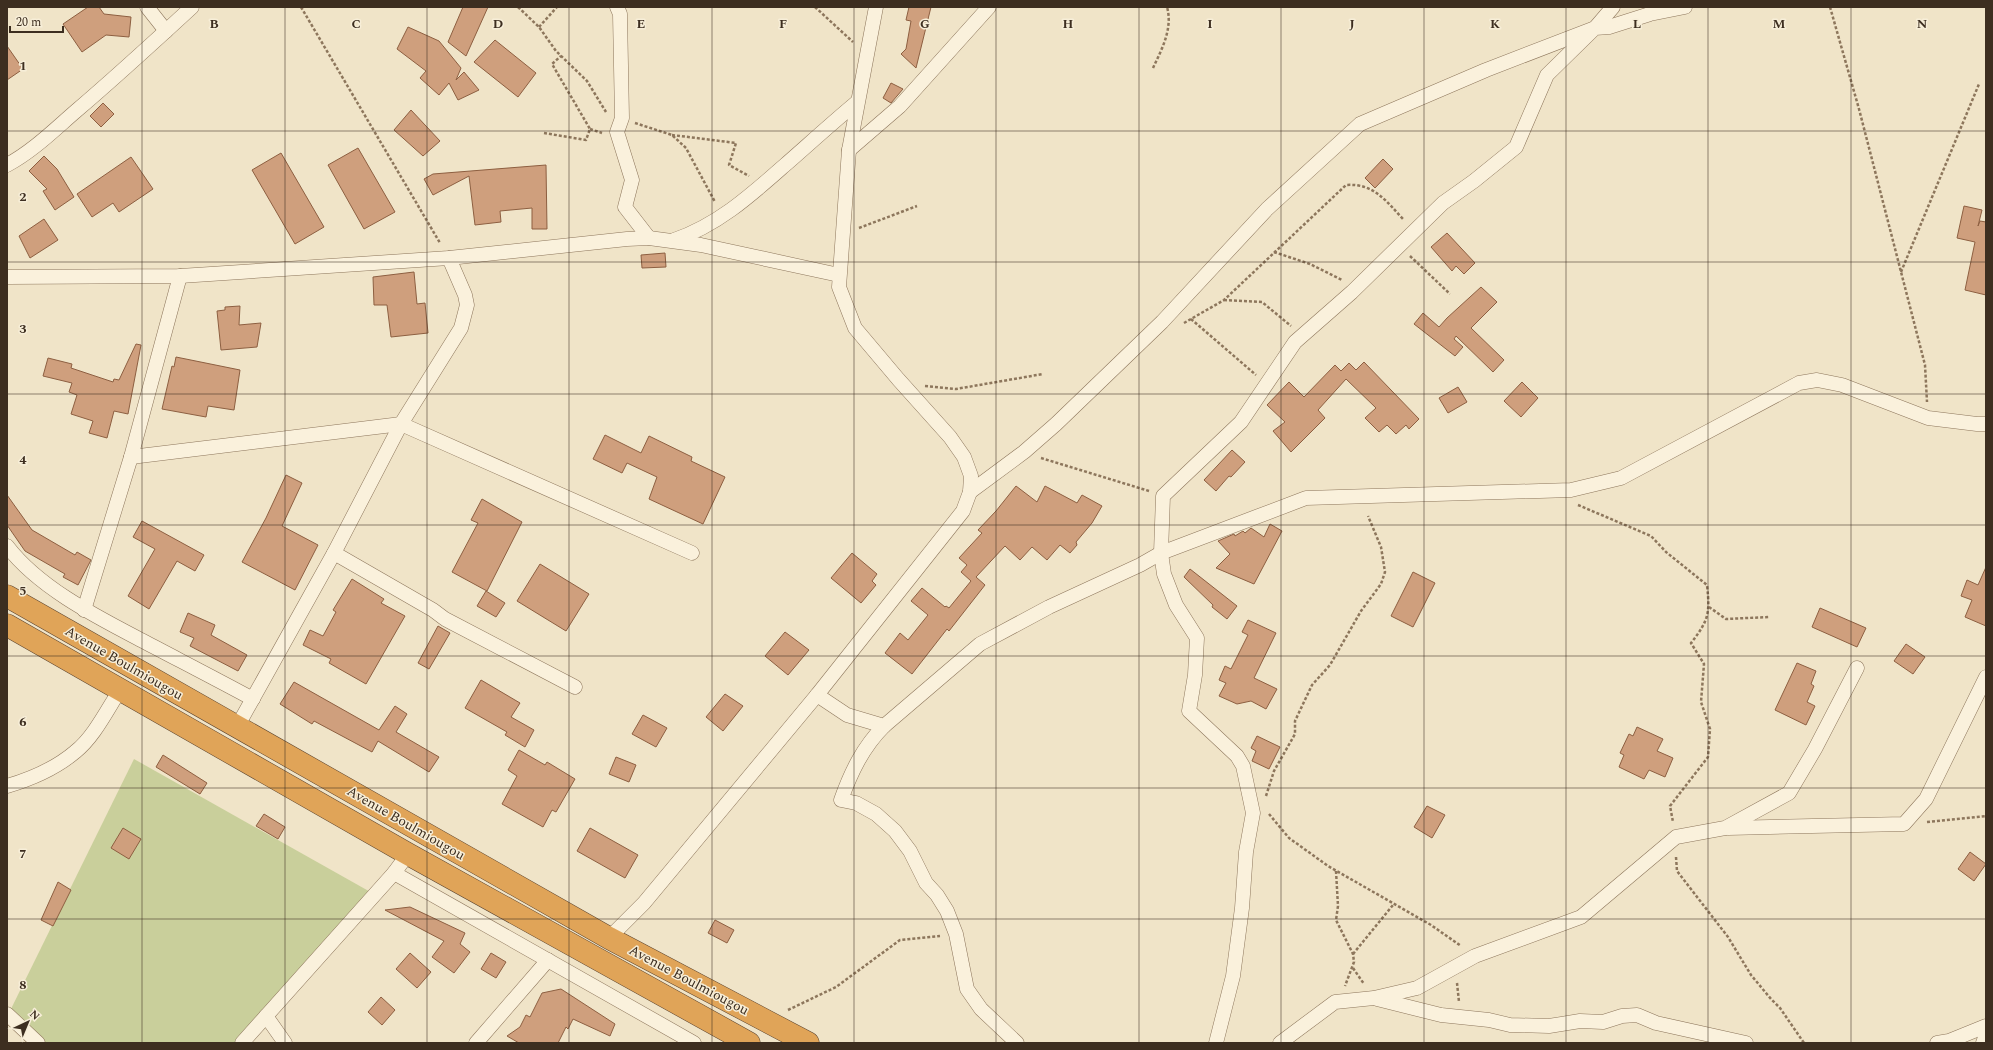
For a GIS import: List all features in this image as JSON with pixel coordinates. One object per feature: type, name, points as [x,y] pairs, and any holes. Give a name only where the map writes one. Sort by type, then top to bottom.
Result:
[{"type":"highway","name":"Avenue Boulmiougou","points":[[7,596],[609,938],[808,1043]]},
{"type":"highway","name":"Avenue Boulmiougou","points":[[7,625],[408,854],[749,1043]]},
{"type":"street","points":[[146,7],[166,31]]},
{"type":"street","points":[[7,165],[23,156],[116,77],[192,7]]},
{"type":"street","points":[[617,7],[620,14],[619,126],[632,180],[625,206],[649,238]]},
{"type":"street","points":[[609,938],[644,903],[817,695],[963,511],[970,492],[971,476],[964,456],[950,437],[855,328],[839,287],[848,150],[856,102],[876,7]]},
{"type":"street","points":[[848,150],[900,106],[989,7]]},
{"type":"street","points":[[1216,1043],[1233,976],[1242,908],[1246,852],[1253,813],[1257,804],[1243,766],[1237,756],[1189,711],[1195,675],[1197,638],[1176,605],[1164,574],[1161,552],[1163,496],[1241,422],[1294,342],[1358,287],[1443,202],[1474,181],[1516,146],[1547,75],[1595,28],[1613,7]]},
{"type":"street","points":[[970,492],[1024,452],[1056,424],[1162,322],[1267,209],[1360,124],[1486,70],[1595,28],[1609,27],[1650,14],[1685,7]]},
{"type":"street","points":[[673,241],[695,233],[723,216],[764,183],[856,102]]},
{"type":"street","points":[[7,277],[180,276],[449,258],[649,238],[701,245],[839,275]]},
{"type":"street","points":[[237,727],[334,553],[401,424],[461,328],[467,305],[465,295],[449,258]]},
{"type":"street","points":[[84,610],[131,457],[180,276]]},
{"type":"street","points":[[1017,1043],[981,1009],[967,989],[956,934],[947,911],[937,895],[926,883],[910,851],[895,831],[876,814],[856,803],[841,800],[851,772],[873,737],[980,644],[1049,607],[1140,564],[1161,552],[1306,498],[1571,490],[1622,478],[1799,383],[1817,380],[1842,385],[1928,418],[1986,424]]},
{"type":"street","points":[[131,457],[401,424],[692,553]]},
{"type":"street","points":[[7,546],[15,557],[37,576],[84,610],[253,699]]},
{"type":"street","points":[[334,553],[433,610],[445,620],[575,687]]},
{"type":"street","points":[[1725,828],[1789,793],[1815,749],[1857,668]]},
{"type":"street","points":[[1280,1043],[1335,1002],[1374,998],[1417,988],[1475,956],[1580,917],[1676,837],[1725,828],[1904,824],[1926,799],[1986,677]]},
{"type":"street","points":[[7,786],[26,781],[58,764],[76,752],[92,732],[120,690]]},
{"type":"street","points":[[817,695],[848,715],[884,726]]},
{"type":"street","points":[[242,1043],[394,873],[408,854]]},
{"type":"street","points":[[394,873],[694,1043]]},
{"type":"street","points":[[476,1043],[548,960]]},
{"type":"street","points":[[1374,998],[1441,1015],[1489,1020],[1510,1025],[1549,1026],[1580,1021],[1603,1022],[1622,1016],[1637,1015],[1656,1023],[1746,1043]]},
{"type":"street","points":[[7,1014],[38,1043]]},
{"type":"street","points":[[266,1016],[285,1043]]},
{"type":"street","points":[[1937,1043],[1949,1041],[1986,1026]]},
{"type":"street","points":[[1983,1043],[1986,1035]]},
{"type":"path","points":[[301,7],[449,258]]},
{"type":"path","points":[[518,7],[539,27],[561,56],[587,81],[619,126],[672,135],[736,142],[729,165],[764,183]]},
{"type":"path","points":[[539,27],[557,7]]},
{"type":"path","points":[[815,7],[867,55]]},
{"type":"path","points":[[1153,68],[1164,45],[1170,17],[1167,7]]},
{"type":"path","points":[[1830,7],[1925,365],[1928,418]]},
{"type":"path","points":[[544,133],[586,140],[590,129],[552,64],[561,56]]},
{"type":"path","points":[[1901,273],[1979,84]]},
{"type":"path","points":[[672,135],[686,148],[723,216]]},
{"type":"path","points":[[1179,326],[1224,300],[1346,185],[1358,184],[1378,192],[1415,230]]},
{"type":"path","points":[[842,235],[917,206]]},
{"type":"path","points":[[1399,246],[1450,294]]},
{"type":"path","points":[[1274,252],[1310,264],[1358,287]]},
{"type":"path","points":[[1224,300],[1262,302],[1302,336]]},
{"type":"path","points":[[1191,319],[1266,384]]},
{"type":"path","points":[[898,379],[925,386],[956,390],[1044,374]]},
{"type":"path","points":[[1024,452],[1163,496]]},
{"type":"path","points":[[1574,504],[1651,536],[1666,552],[1707,584],[1709,607],[1705,625],[1691,643],[1704,664],[1701,702],[1710,729],[1708,757],[1670,806],[1676,837],[1677,870],[1728,937],[1751,975],[1770,999],[1780,1008],[1804,1043]]},
{"type":"path","points":[[1368,516],[1381,547],[1385,572],[1381,584],[1361,611],[1330,665],[1312,685],[1296,721],[1295,734],[1257,804],[1288,838],[1336,871],[1431,925],[1475,956]]},
{"type":"path","points":[[1709,607],[1726,619],[1769,617]]},
{"type":"path","points":[[1904,824],[1986,816]]},
{"type":"path","points":[[1335,1002],[1349,980],[1354,962],[1353,954],[1336,920],[1338,906],[1336,871]]},
{"type":"path","points":[[1353,954],[1393,904]]},
{"type":"path","points":[[765,1020],[836,988],[900,940],[956,934]]},
{"type":"path","points":[[1455,966],[1460,1017]]},
{"type":"green space","points":[[134,759],[374,894],[242,1043],[39,1043],[8,1015]]},
{"type":"building","points":[[88,7],[99,7],[104,14],[131,17],[129,37],[106,35],[82,52],[63,24]]},
{"type":"building","points":[[463,7],[488,7],[466,56],[448,42]]},
{"type":"building","points":[[909,7],[931,7],[916,68],[901,54],[906,49],[911,21],[906,20]]},
{"type":"building","points":[[408,27],[439,41],[461,68],[456,80],[464,72],[479,90],[458,100],[449,83],[439,95],[420,78],[426,71],[397,49]]},
{"type":"building","points":[[495,40],[536,73],[518,97],[474,62]]},
{"type":"building","points":[[7,46],[23,69],[7,80]]},
{"type":"building","points":[[891,83],[903,89],[891,103],[883,98]]},
{"type":"building","points":[[103,103],[114,114],[101,127],[90,116]]},
{"type":"building","points":[[411,110],[440,141],[423,156],[394,130]]},
{"type":"building","points":[[358,148],[395,212],[364,229],[328,165]]},
{"type":"building","points":[[281,153],[324,227],[295,244],[252,170]]},
{"type":"building","points":[[44,156],[57,169],[74,197],[55,210],[43,191],[47,189],[29,171]]},
{"type":"building","points":[[131,157],[153,189],[119,212],[113,203],[92,217],[77,194]]},
{"type":"building","points":[[1383,159],[1393,169],[1375,188],[1365,178]]},
{"type":"building","points":[[546,165],[547,229],[532,229],[532,208],[500,211],[501,222],[475,225],[469,176],[433,195],[424,179],[433,174]]},
{"type":"building","points":[[1964,206],[1982,210],[1978,226],[1980,221],[1986,222],[1986,295],[1965,290],[1975,242],[1957,238]]},
{"type":"building","points":[[44,219],[58,240],[30,258],[19,236]]},
{"type":"building","points":[[1447,233],[1475,263],[1464,274],[1456,266],[1452,271],[1431,247]]},
{"type":"building","points":[[665,253],[666,267],[642,268],[641,255]]},
{"type":"building","points":[[414,272],[417,304],[425,303],[428,333],[391,337],[387,305],[374,305],[373,277]]},
{"type":"building","points":[[1481,287],[1497,302],[1471,328],[1504,360],[1493,372],[1456,336],[1454,339],[1463,347],[1455,356],[1414,324],[1423,313],[1439,327]]},
{"type":"building","points":[[240,306],[239,325],[261,323],[257,347],[221,350],[217,311],[225,310],[225,307]]},
{"type":"building","points":[[136,344],[141,345],[128,414],[114,411],[107,438],[89,433],[93,421],[71,414],[77,395],[69,392],[72,383],[43,376],[48,358],[72,364],[71,368],[113,382],[114,379],[119,380]]},
{"type":"building","points":[[176,357],[240,370],[234,410],[208,406],[206,417],[162,409],[172,366],[174,367]]},
{"type":"building","points":[[1364,362],[1419,419],[1409,429],[1406,425],[1396,434],[1387,425],[1379,432],[1365,418],[1376,408],[1346,379],[1318,410],[1325,418],[1291,452],[1273,431],[1285,422],[1267,405],[1289,382],[1304,397],[1335,365],[1341,371],[1349,363],[1356,370]]},
{"type":"building","points":[[1522,382],[1538,398],[1521,417],[1504,401]]},
{"type":"building","points":[[1458,387],[1467,402],[1448,413],[1439,398]]},
{"type":"building","points":[[605,435],[641,453],[649,436],[692,457],[691,461],[725,477],[703,524],[649,499],[657,477],[627,463],[622,473],[593,459]]},
{"type":"building","points":[[1232,450],[1245,462],[1231,477],[1229,476],[1216,491],[1204,480]]},
{"type":"building","points":[[286,475],[302,483],[282,526],[318,545],[295,590],[242,562],[266,518]]},
{"type":"building","points":[[1016,486],[1037,502],[1045,486],[1077,503],[1082,495],[1102,506],[1092,523],[1076,542],[1077,545],[1070,553],[1060,545],[1047,560],[1032,547],[1020,560],[1005,546],[976,577],[985,585],[949,631],[947,629],[912,674],[885,653],[900,633],[908,640],[928,615],[911,601],[922,588],[945,607],[946,606],[949,608],[971,581],[961,572],[967,565],[959,558],[982,533],[978,530],[996,511]]},
{"type":"building","points":[[7,495],[32,530],[75,555],[77,552],[91,560],[78,585],[63,577],[65,574],[25,551],[7,525]]},
{"type":"building","points":[[482,499],[522,522],[487,591],[452,572],[478,523],[471,520]]},
{"type":"building","points":[[142,521],[204,555],[195,571],[177,561],[149,609],[128,596],[155,549],[133,537]]},
{"type":"building","points":[[1270,524],[1282,531],[1254,584],[1216,568],[1230,554],[1218,541],[1234,534],[1235,536],[1243,531],[1245,533],[1251,528],[1264,537]]},
{"type":"building","points":[[852,553],[877,574],[872,581],[876,585],[861,603],[831,578]]},
{"type":"building","points":[[540,564],[589,594],[566,631],[517,601]]},
{"type":"building","points":[[1986,567],[1986,626],[1965,617],[1972,600],[1961,596],[1967,580],[1978,585]]},
{"type":"building","points":[[1190,569],[1237,606],[1227,619],[1212,607],[1213,605],[1184,577]]},
{"type":"building","points":[[1413,572],[1435,583],[1413,627],[1391,616]]},
{"type":"building","points":[[352,579],[384,599],[381,603],[405,616],[366,684],[329,663],[331,659],[303,645],[310,630],[323,636],[336,612],[333,610]]},
{"type":"building","points":[[486,591],[505,603],[496,617],[477,606]]},
{"type":"building","points":[[1820,608],[1866,628],[1857,647],[1812,627]]},
{"type":"building","points":[[188,613],[215,625],[211,635],[247,655],[238,671],[190,646],[194,638],[180,632]]},
{"type":"building","points":[[1248,620],[1276,633],[1254,678],[1277,689],[1266,709],[1251,701],[1237,704],[1219,696],[1226,683],[1219,680],[1225,666],[1231,669],[1248,635],[1242,632]]},
{"type":"building","points":[[438,626],[450,633],[429,669],[418,663]]},
{"type":"building","points":[[785,632],[809,650],[788,675],[765,656]]},
{"type":"building","points":[[1906,644],[1925,657],[1913,674],[1894,661]]},
{"type":"building","points":[[1797,663],[1816,671],[1811,684],[1814,686],[1807,702],[1815,706],[1806,725],[1775,710]]},
{"type":"building","points":[[481,680],[520,703],[511,717],[534,730],[525,747],[505,735],[507,732],[465,708]]},
{"type":"building","points":[[294,682],[379,730],[395,706],[407,714],[396,732],[439,757],[429,772],[378,741],[372,752],[314,721],[312,724],[280,704]]},
{"type":"building","points":[[725,694],[743,706],[723,731],[706,717]]},
{"type":"building","points":[[643,715],[667,728],[656,747],[632,734]]},
{"type":"building","points":[[1637,727],[1663,739],[1657,751],[1673,758],[1665,777],[1649,770],[1644,779],[1619,767],[1624,755],[1620,753],[1629,734],[1633,736]]},
{"type":"building","points":[[1257,736],[1280,747],[1269,769],[1252,761],[1256,751],[1251,748]]},
{"type":"building","points":[[519,750],[545,765],[547,762],[575,779],[556,812],[552,810],[543,827],[502,804],[517,776],[508,770]]},
{"type":"building","points":[[163,755],[207,783],[200,794],[156,767]]},
{"type":"building","points":[[616,757],[636,765],[629,782],[609,774]]},
{"type":"building","points":[[1427,806],[1445,815],[1432,838],[1414,827]]},
{"type":"building","points":[[264,814],[285,827],[278,839],[256,826]]},
{"type":"building","points":[[123,828],[141,839],[129,859],[111,848]]},
{"type":"building","points":[[590,828],[638,855],[625,878],[577,851]]},
{"type":"building","points":[[1970,852],[1986,864],[1974,881],[1958,869]]},
{"type":"building","points":[[58,882],[71,890],[53,926],[41,920]]},
{"type":"building","points":[[410,907],[465,933],[460,944],[470,952],[454,973],[432,957],[444,941],[385,910]]},
{"type":"building","points":[[715,920],[734,930],[727,943],[708,933]]},
{"type":"building","points":[[410,953],[431,972],[417,988],[396,969]]},
{"type":"building","points":[[491,953],[506,962],[496,978],[481,969]]},
{"type":"building","points":[[561,989],[615,1024],[610,1036],[573,1019],[568,1029],[566,1027],[558,1043],[519,1043],[507,1036],[520,1027],[526,1015],[530,1017],[542,993]]},
{"type":"building","points":[[381,997],[395,1010],[382,1025],[368,1012]]}]
